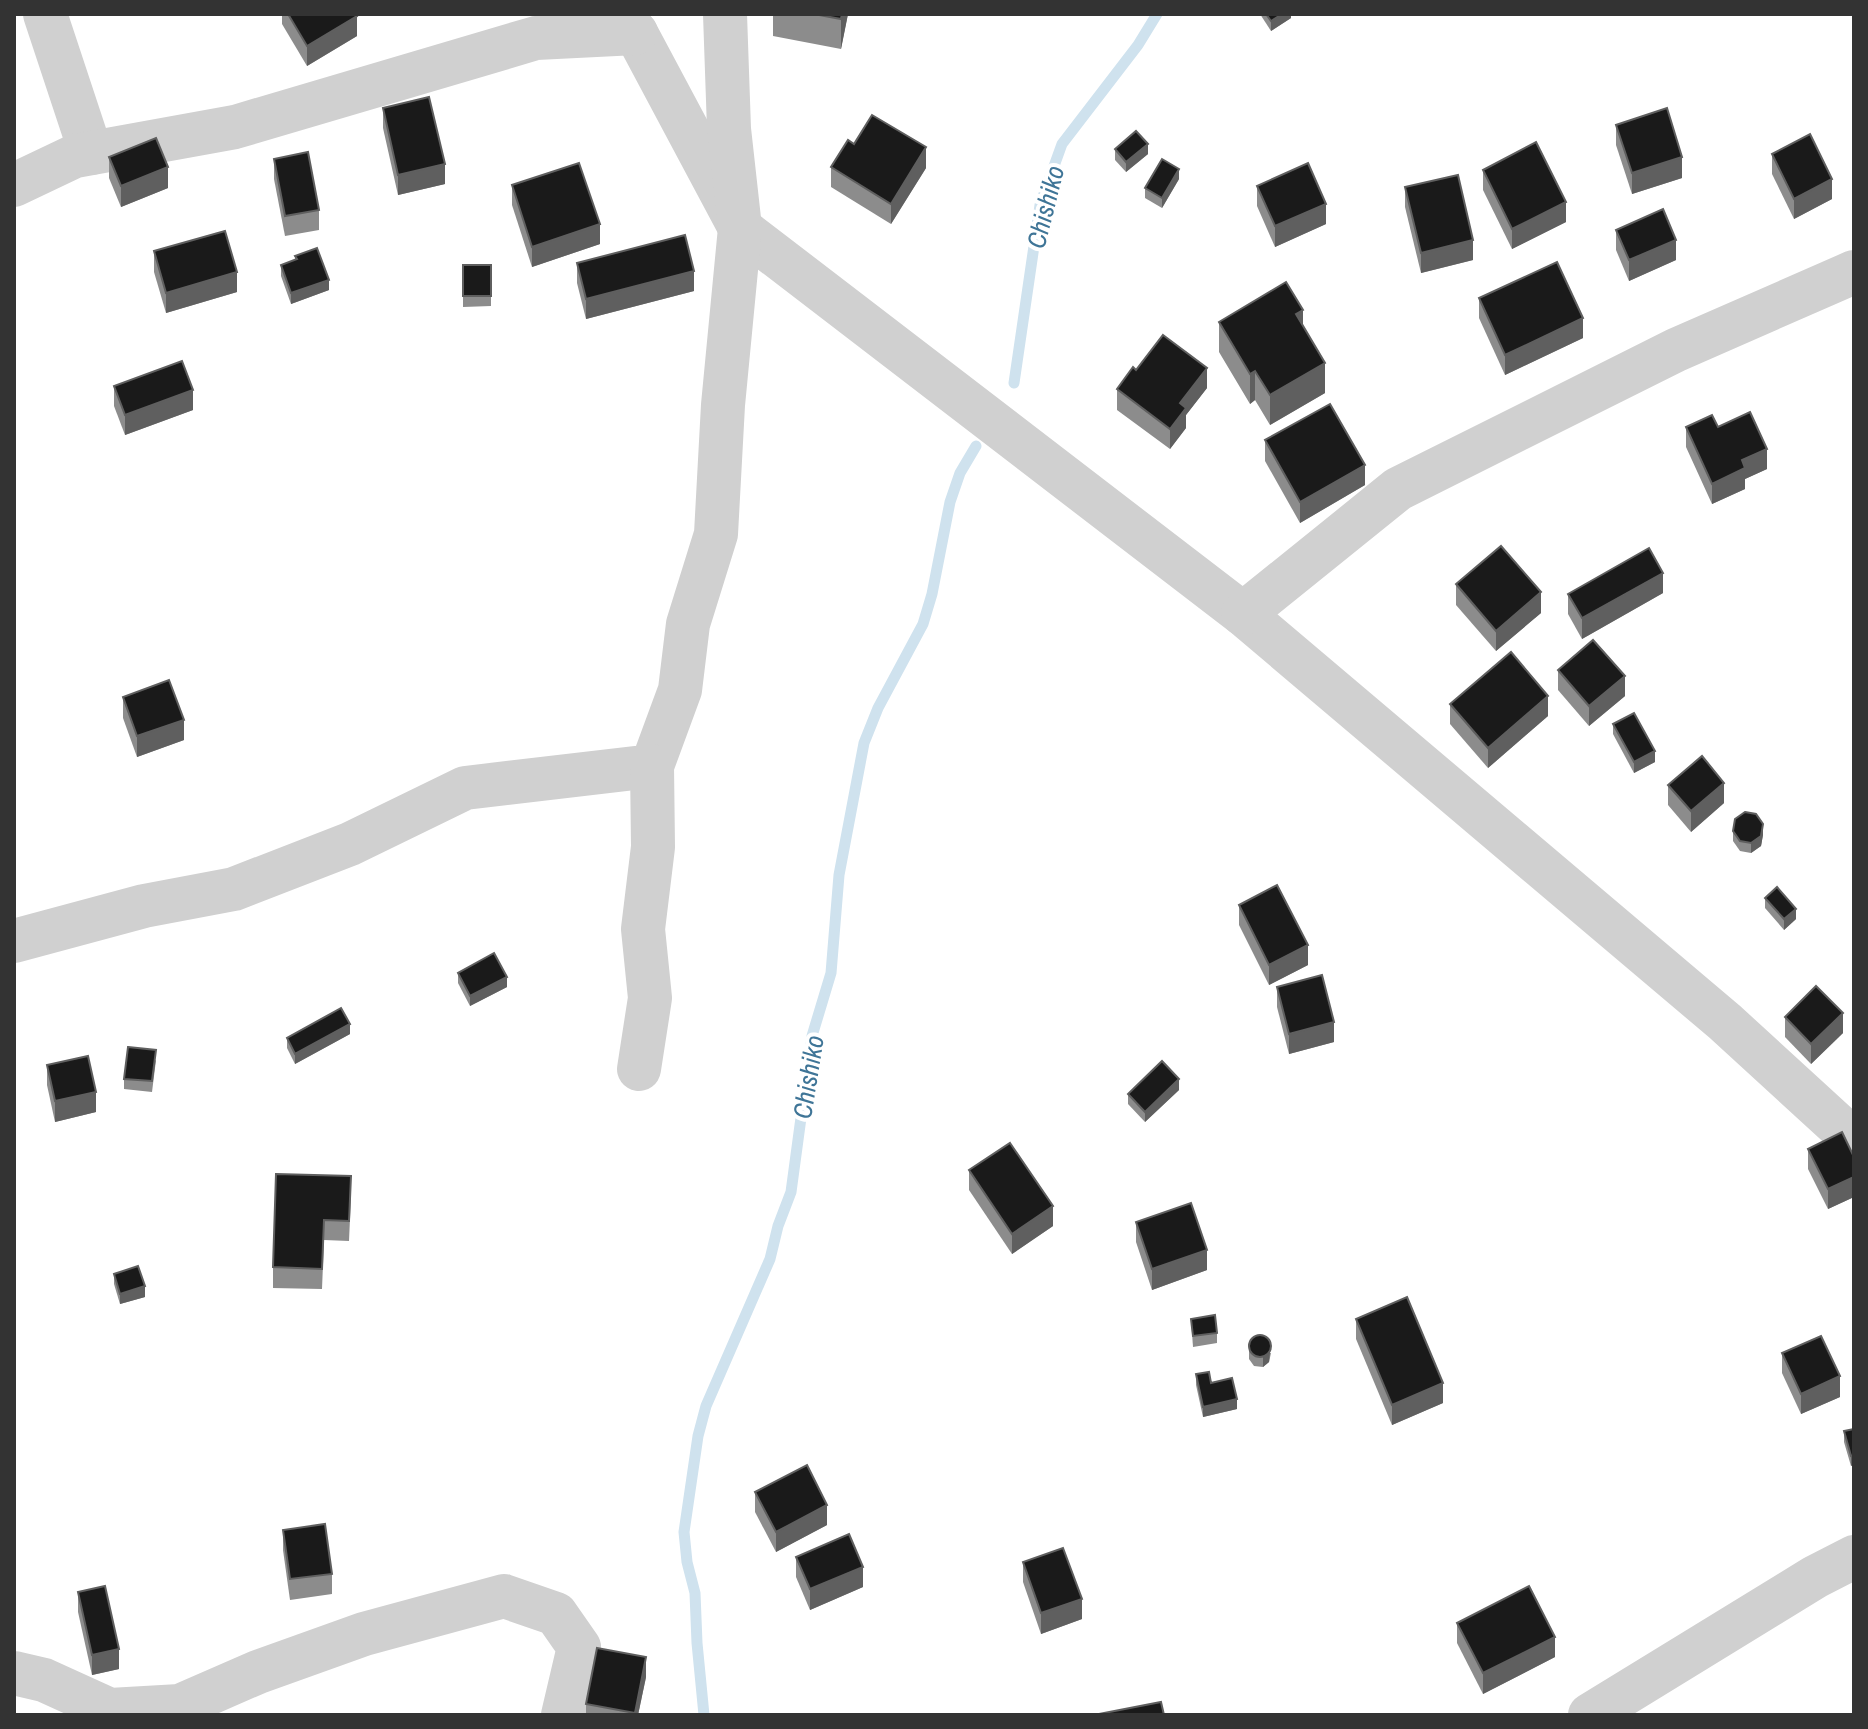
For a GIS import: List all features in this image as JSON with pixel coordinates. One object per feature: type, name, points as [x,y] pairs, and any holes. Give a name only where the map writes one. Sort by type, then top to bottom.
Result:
[{"type":"street","points":[[45,14],[91,153]]},
{"type":"street","points":[[639,1069],[650,998],[643,929],[653,847],[652,766],[680,690],[688,624],[716,534],[723,405],[740,228],[729,129],[725,14]]},
{"type":"street","points":[[14,185],[75,156],[235,127],[536,38],[628,23],[740,228],[1243,614],[1725,1022],[1844,1131],[1854,1136]]},
{"type":"street","points":[[1243,614],[1398,489],[1676,350],[1854,272]]},
{"type":"street","points":[[14,941],[144,906],[234,889],[350,844],[465,788],[652,766]]},
{"type":"street","points":[[1590,1715],[1815,1577],[1854,1557]]},
{"type":"street","points":[[14,1673],[44,1680],[110,1710],[180,1706],[258,1672],[364,1634],[504,1596],[556,1614],[579,1647],[563,1715]]},
{"type":"building","points":[[288,14],[356,14],[357,16],[307,46]]},
{"type":"building","points":[[814,14],[842,14],[841,19]]},
{"type":"building","points":[[1266,14],[1282,14],[1271,21]]},
{"type":"building","points":[[429,97],[445,164],[398,175],[383,108]]},
{"type":"building","points":[[1667,108],[1682,157],[1632,173],[1616,125]]},
{"type":"building","points":[[872,115],[926,147],[891,204],[831,167],[848,140],[854,144]]},
{"type":"building","points":[[1136,131],[1148,144],[1126,162],[1115,149]]},
{"type":"building","points":[[1810,134],[1832,179],[1794,199],[1772,154]]},
{"type":"building","points":[[156,138],[168,167],[121,186],[109,157]]},
{"type":"building","points":[[1536,142],[1566,202],[1512,229],[1483,170]]},
{"type":"building","points":[[308,152],[319,210],[285,216],[274,159]]},
{"type":"building","points":[[1162,159],[1179,169],[1162,198],[1145,188]]},
{"type":"building","points":[[579,163],[600,224],[532,247],[512,185]]},
{"type":"building","points":[[1308,163],[1326,204],[1275,226],[1257,186]]},
{"type":"building","points":[[1458,175],[1473,240],[1421,253],[1405,187]]},
{"type":"building","points":[[1663,209],[1676,240],[1629,260],[1616,230]]},
{"type":"building","points":[[225,231],[237,272],[166,293],[154,251]]},
{"type":"building","points":[[685,235],[694,271],[586,299],[577,263]]},
{"type":"building","points":[[317,248],[329,280],[291,293],[281,265]]},
{"type":"building","points":[[1557,262],[1583,318],[1505,355],[1479,298]]},
{"type":"building","points":[[463,265],[491,265],[491,296],[463,296]]},
{"type":"building","points":[[1286,282],[1303,310],[1296,314],[1325,363],[1270,395],[1255,371],[1250,374],[1219,322]]},
{"type":"building","points":[[1163,335],[1207,368],[1180,403],[1186,408],[1170,429],[1117,389]]},
{"type":"building","points":[[182,361],[193,390],[125,415],[114,386]]},
{"type":"building","points":[[1330,404],[1365,465],[1300,502],[1265,440]]},
{"type":"building","points":[[1750,412],[1767,449],[1742,460],[1745,468],[1712,484],[1686,427],[1712,415],[1718,427]]},
{"type":"building","points":[[1501,546],[1541,592],[1496,631],[1456,584]]},
{"type":"building","points":[[1649,548],[1663,573],[1582,618],[1568,594]]},
{"type":"building","points":[[1593,640],[1625,676],[1589,706],[1558,670]]},
{"type":"building","points":[[1511,652],[1548,696],[1488,748],[1450,704]]},
{"type":"building","points":[[169,680],[184,720],[137,736],[123,697]]},
{"type":"building","points":[[1634,713],[1655,751],[1634,762],[1613,724]]},
{"type":"building","points":[[1702,756],[1724,783],[1691,811],[1668,785]]},
{"type":"building","points":[[1745,812],[1756,814],[1763,824],[1761,836],[1751,843],[1740,841],[1733,831],[1735,819]]},
{"type":"building","points":[[1277,885],[1308,945],[1269,965],[1239,905]]},
{"type":"building","points":[[1777,887],[1796,909],[1784,919],[1765,898]]},
{"type":"building","points":[[494,953],[507,977],[470,996],[458,973]]},
{"type":"building","points":[[1322,975],[1334,1022],[1289,1034],[1277,987]]},
{"type":"building","points":[[1816,986],[1843,1013],[1811,1044],[1785,1017]]},
{"type":"building","points":[[341,1008],[350,1024],[295,1054],[287,1038]]},
{"type":"building","points":[[128,1047],[156,1050],[152,1081],[124,1079]]},
{"type":"building","points":[[88,1056],[96,1092],[55,1101],[47,1065]]},
{"type":"building","points":[[1162,1061],[1179,1079],[1145,1112],[1128,1094]]},
{"type":"building","points":[[1842,1132],[1854,1157],[1854,1177],[1828,1189],[1808,1149]]},
{"type":"building","points":[[1010,1143],[1053,1206],[1012,1234],[969,1170]]},
{"type":"building","points":[[276,1174],[351,1176],[349,1221],[324,1220],[322,1269],[273,1267]]},
{"type":"building","points":[[1191,1203],[1207,1250],[1152,1269],[1136,1222]]},
{"type":"building","points":[[138,1266],[145,1286],[120,1294],[114,1274]]},
{"type":"building","points":[[1407,1297],[1443,1383],[1392,1405],[1356,1319]]},
{"type":"building","points":[[1215,1315],[1217,1333],[1193,1336],[1191,1319]]},
{"type":"building","points":[[1260,1335],[1268,1338],[1271,1346],[1268,1354],[1260,1357],[1252,1354],[1249,1346],[1252,1338]]},
{"type":"building","points":[[1821,1336],[1840,1376],[1801,1394],[1782,1353]]},
{"type":"building","points":[[1209,1372],[1211,1383],[1232,1378],[1237,1399],[1203,1407],[1196,1374]]},
{"type":"building","points":[[1854,1429],[1854,1455],[1851,1456],[1844,1431]]},
{"type":"building","points":[[807,1465],[827,1505],[776,1532],[755,1492]]},
{"type":"building","points":[[325,1524],[332,1574],[290,1579],[283,1530]]},
{"type":"building","points":[[849,1534],[863,1567],[810,1589],[796,1557]]},
{"type":"building","points":[[1063,1548],[1082,1599],[1041,1613],[1023,1562]]},
{"type":"building","points":[[105,1586],[119,1649],[92,1655],[78,1592]]},
{"type":"building","points":[[1529,1586],[1555,1637],[1483,1673],[1457,1623]]},
{"type":"building","points":[[597,1648],[646,1657],[635,1713],[586,1704]]},
{"type":"building","points":[[1161,1702],[1164,1715],[1099,1714]]},
{"type":"waterway","name":"Chishiko","points":[[1014,383],[1040,205],[1062,144],[1138,45],[1157,14]]},
{"type":"waterway","name":"Chishiko","points":[[704,1715],[695,1593],[684,1532],[698,1436],[706,1406],[770,1259],[791,1192],[812,1036],[831,973],[839,875],[864,743],[878,708],[923,624],[950,502],[960,473],[976,446]]}]
